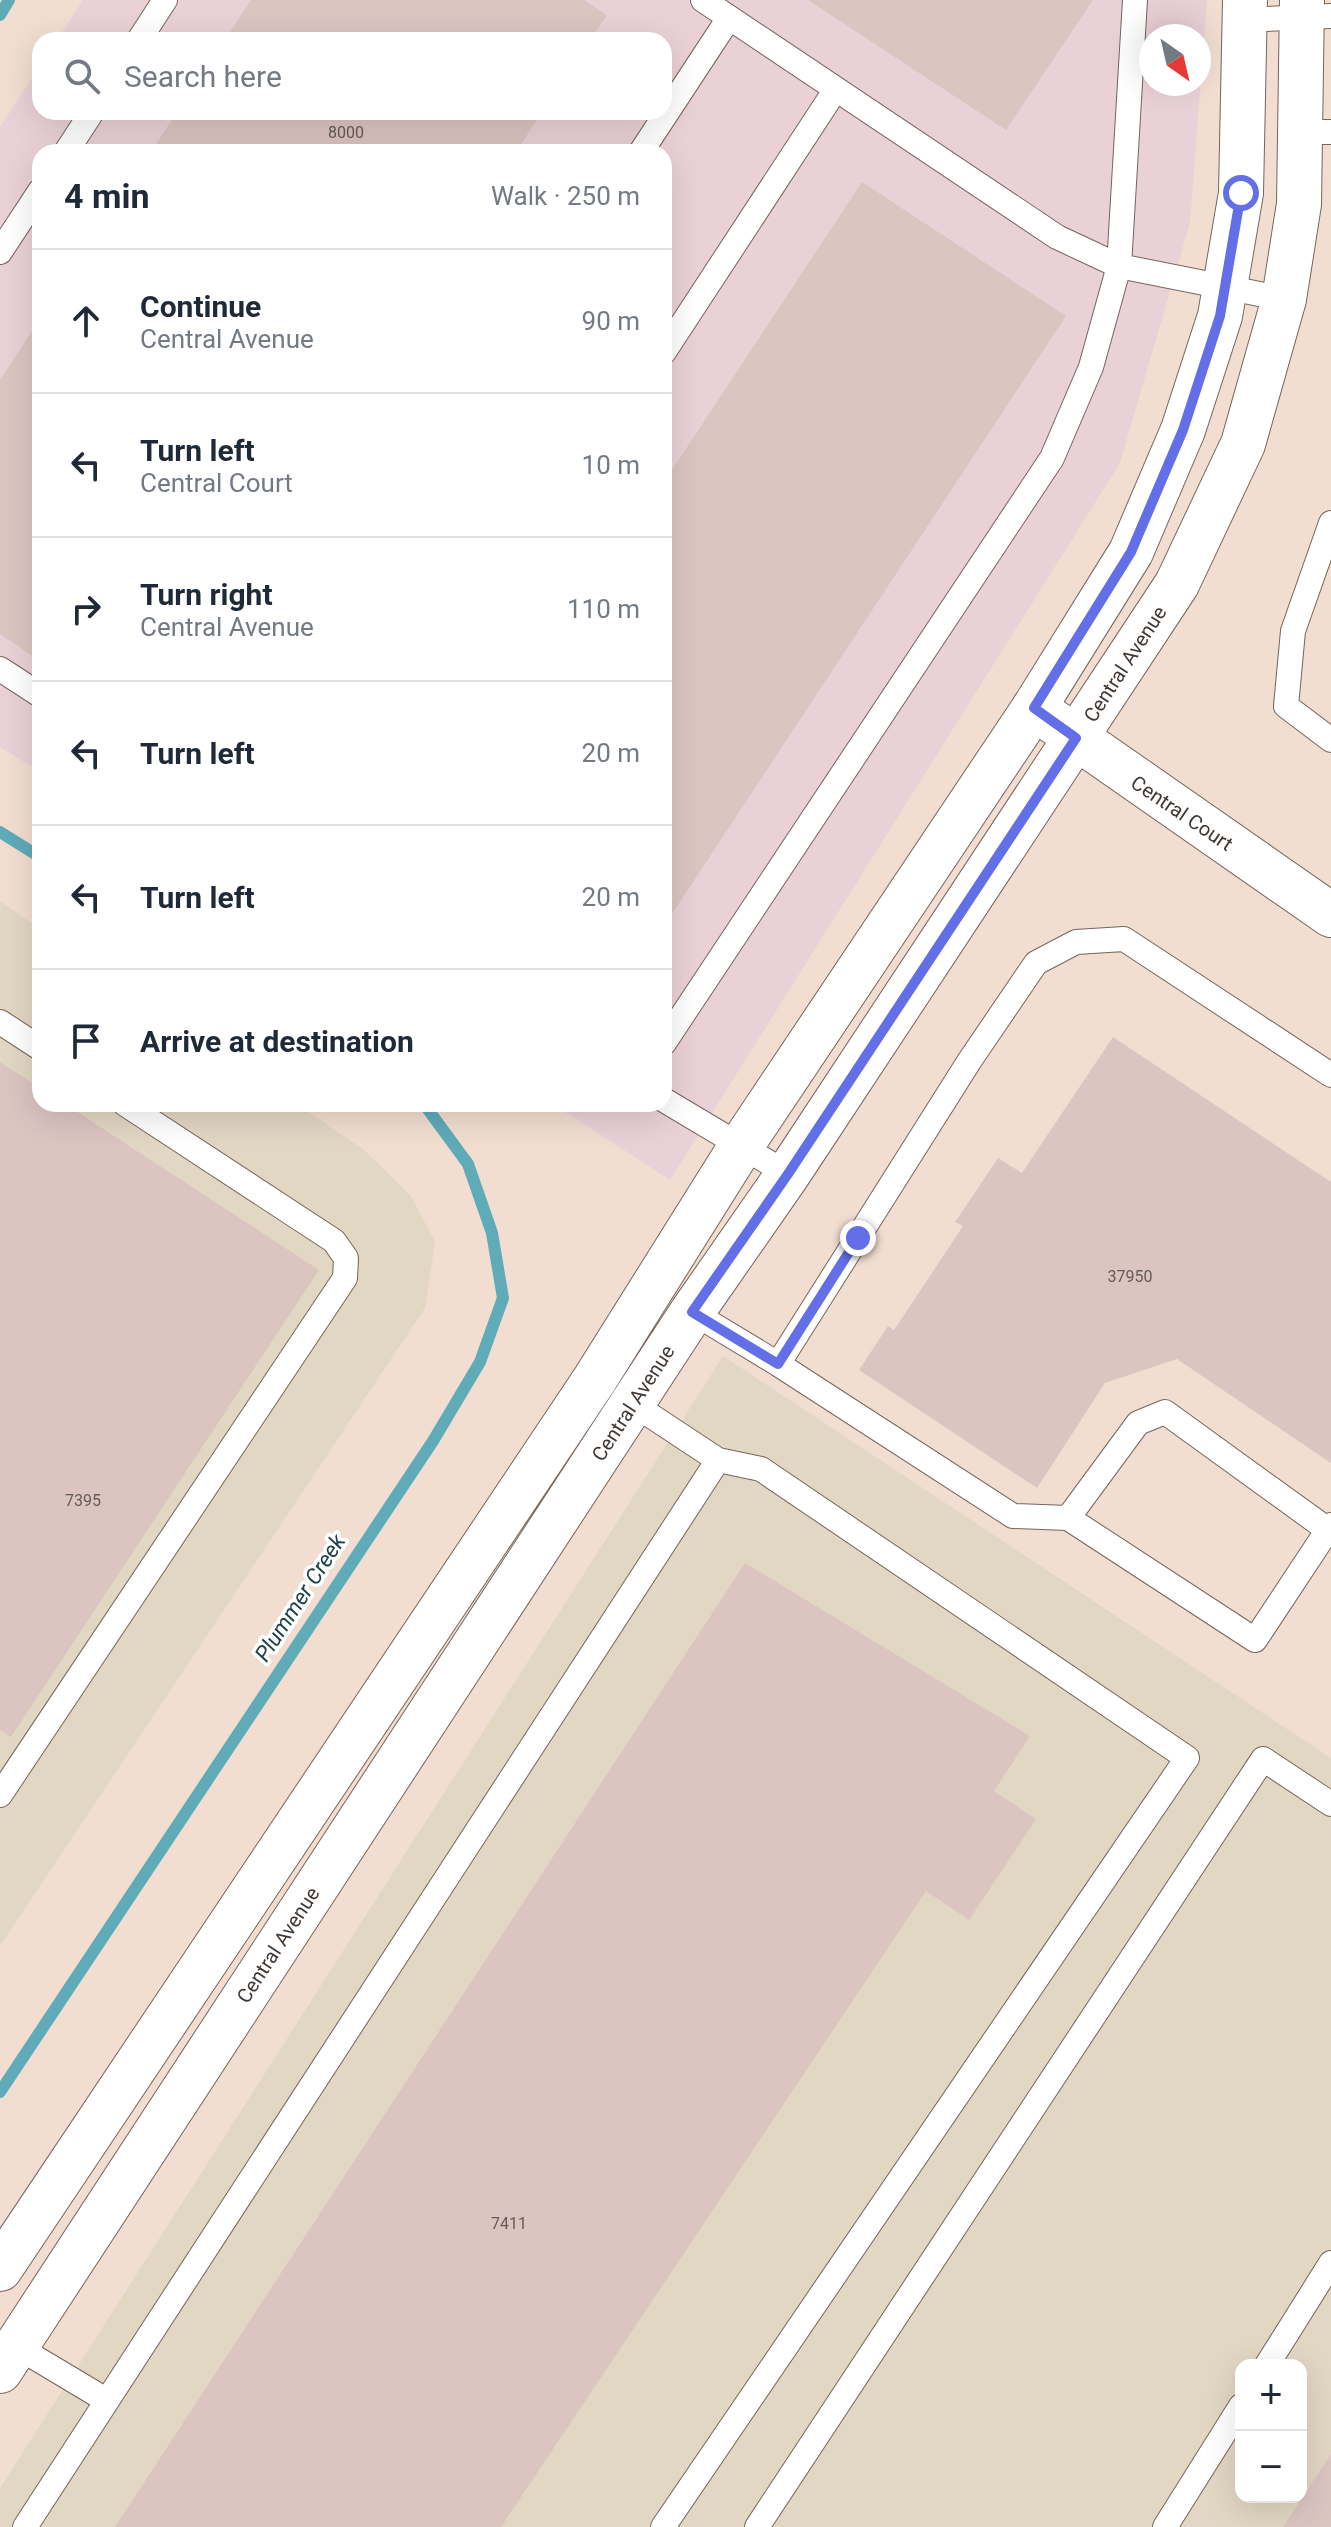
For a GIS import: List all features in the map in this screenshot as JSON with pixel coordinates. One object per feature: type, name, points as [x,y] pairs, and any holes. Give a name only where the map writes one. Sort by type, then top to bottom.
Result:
[{"type":"street","points":[[0,2269],[595,1379],[741,1146],[1034,708],[1131,552],[1183,430],[1220,316],[1241,193],[1245,10]]},
{"type":"street","name":"Central Avenue","points":[[5,2351],[1177,584],[1243,444],[1284,299],[1299,204],[1315,132],[1311,11]]},
{"type":"street","name":"Central Court","points":[[1034,708],[1331,915]]},
{"type":"lane","points":[[144,32],[165,0]]},
{"type":"lane","points":[[703,0],[1057,237],[1119,266],[1284,299]]},
{"type":"lane","points":[[672,1031],[1052,458],[1091,367],[1119,266],[1135,0]]},
{"type":"lane","points":[[1245,10],[1311,11]]},
{"type":"lane","points":[[672,105],[729,18]]},
{"type":"lane","points":[[672,340],[836,89]]},
{"type":"lane","points":[[71,144],[87,120]]},
{"type":"lane","points":[[646,144],[662,120]]},
{"type":"lane","points":[[0,252],[32,203]]},
{"type":"lane","points":[[1331,523],[1293,631],[1286,706],[1331,740]]},
{"type":"lane","points":[[0,669],[32,690]]},
{"type":"lane","points":[[778,1364],[970,1060],[1036,963],[1062,949],[1076,942],[1124,939],[1331,1075]]},
{"type":"lane","points":[[0,1022],[32,1043]]},
{"type":"lane","points":[[672,1105],[788,1174]]},
{"type":"lane","points":[[0,1795],[345,1278],[346,1258],[334,1241],[137,1112]]},
{"type":"lane","points":[[692,1312],[1013,1516],[1068,1518],[1255,1640],[1330,1528],[1165,1412],[1138,1423],[1068,1518]]},
{"type":"lane","points":[[595,1379],[718,1460],[761,1469],[1187,1758],[663,2527]]},
{"type":"lane","points":[[25,2527],[718,1460]]},
{"type":"lane","points":[[757,2527],[1263,1759],[1331,1804]]},
{"type":"lane","points":[[1271,2359],[1331,2263]]},
{"type":"lane","points":[[5,2351],[106,2400]]},
{"type":"lane","points":[[1165,2527],[1235,2416]]},
{"type":"shaded area","points":[[83,0],[1207,0],[1205,24],[1139,24],[1139,96],[1200,96],[1190,223],[1120,463],[670,1180],[565,1112],[672,1112],[672,144],[32,144],[32,767],[0,747],[0,127],[32,78],[32,120],[672,120],[672,32],[62,32]]},
{"type":"shaded area","points":[[0,901],[32,923],[32,1112],[309,1112],[364,1150],[411,1196],[435,1242],[425,1308],[0,1946]]},
{"type":"shaded area","points":[[723,1356],[1331,1758],[1331,2527],[0,2527],[0,2488]]},
{"type":"building","points":[[251,0],[584,0],[607,15],[595,32],[230,32]]},
{"type":"building","points":[[808,0],[1093,0],[1006,130]]},
{"type":"building","points":[[172,120],[537,120],[521,144],[156,144]]},
{"type":"building","points":[[862,182],[1066,316],[672,914],[672,470]]},
{"type":"building","points":[[32,331],[32,656],[0,634],[0,380]]},
{"type":"building","points":[[1113,1037],[1331,1182],[1331,1463],[1177,1359],[1105,1383],[1037,1488],[859,1370],[888,1326],[894,1330],[963,1226],[955,1222],[998,1158],[1022,1173]]},
{"type":"building","points":[[0,1062],[32,1083],[32,1112],[77,1112],[319,1270],[11,1737],[0,1730]]},
{"type":"building","points":[[745,1563],[1030,1736],[994,1791],[1036,1819],[969,1920],[926,1891],[501,2527],[115,2527]]},
{"type":"building","points":[[1331,2454],[1331,2527],[1283,2527],[1299,2503],[1307,2503],[1307,2490]]},
{"type":"waterway","name":"Plummer Creek","points":[[0,15],[9,0]]},
{"type":"waterway","name":"Plummer Creek","points":[[0,832],[32,852]]},
{"type":"waterway","name":"Plummer Creek","points":[[0,2092],[433,1441],[480,1362],[503,1298],[492,1233],[468,1164],[430,1112]]},
{"type":"route","points":[[858,1238],[778,1364],[692,1312],[788,1174],[1076,738],[1034,708],[1131,552],[1183,430],[1220,316],[1241,193]]}]
